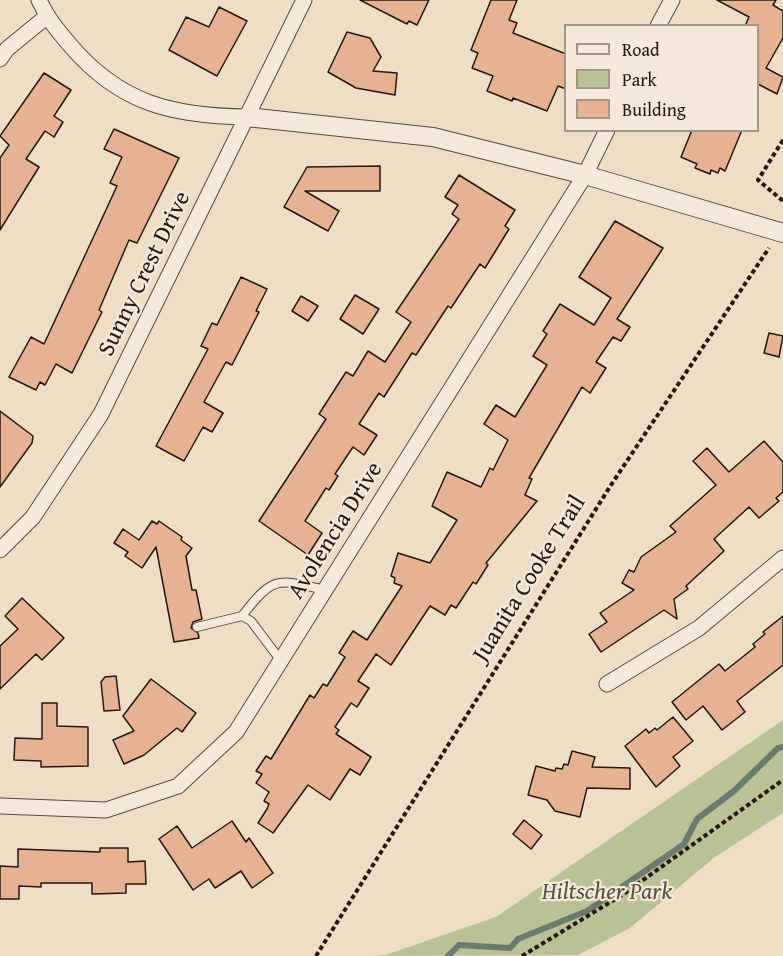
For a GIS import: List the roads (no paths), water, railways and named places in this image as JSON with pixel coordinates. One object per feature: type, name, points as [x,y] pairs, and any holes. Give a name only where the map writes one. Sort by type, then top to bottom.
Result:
[{"type":"street","points":[[39,0],[46,17],[83,60],[117,89],[156,106],[203,116],[247,117],[433,136],[585,175],[781,233]]},
{"type":"street","name":"Sunny Crest Drive","points":[[0,550],[33,517],[100,414],[304,0]]},
{"type":"street","points":[[659,24],[672,0]]},
{"type":"street","points":[[0,58],[7,49],[46,17]]},
{"type":"street","name":"Avolencia Drive","points":[[0,806],[106,810],[178,786],[236,732],[585,175],[606,132]]},
{"type":"street","points":[[607,684],[699,628],[783,558]]},
{"type":"lane","points":[[197,627],[242,616],[263,589],[283,580],[325,590]]},
{"type":"lane","points":[[242,616],[257,628],[280,661]]},
{"type":"waterway","points":[[448,956],[459,945],[510,948],[518,939],[587,911],[684,844],[697,819],[734,791],[778,748],[783,747]]},
{"type":"park label","name":"Hiltscher Park","points":[[607,893]]}]
